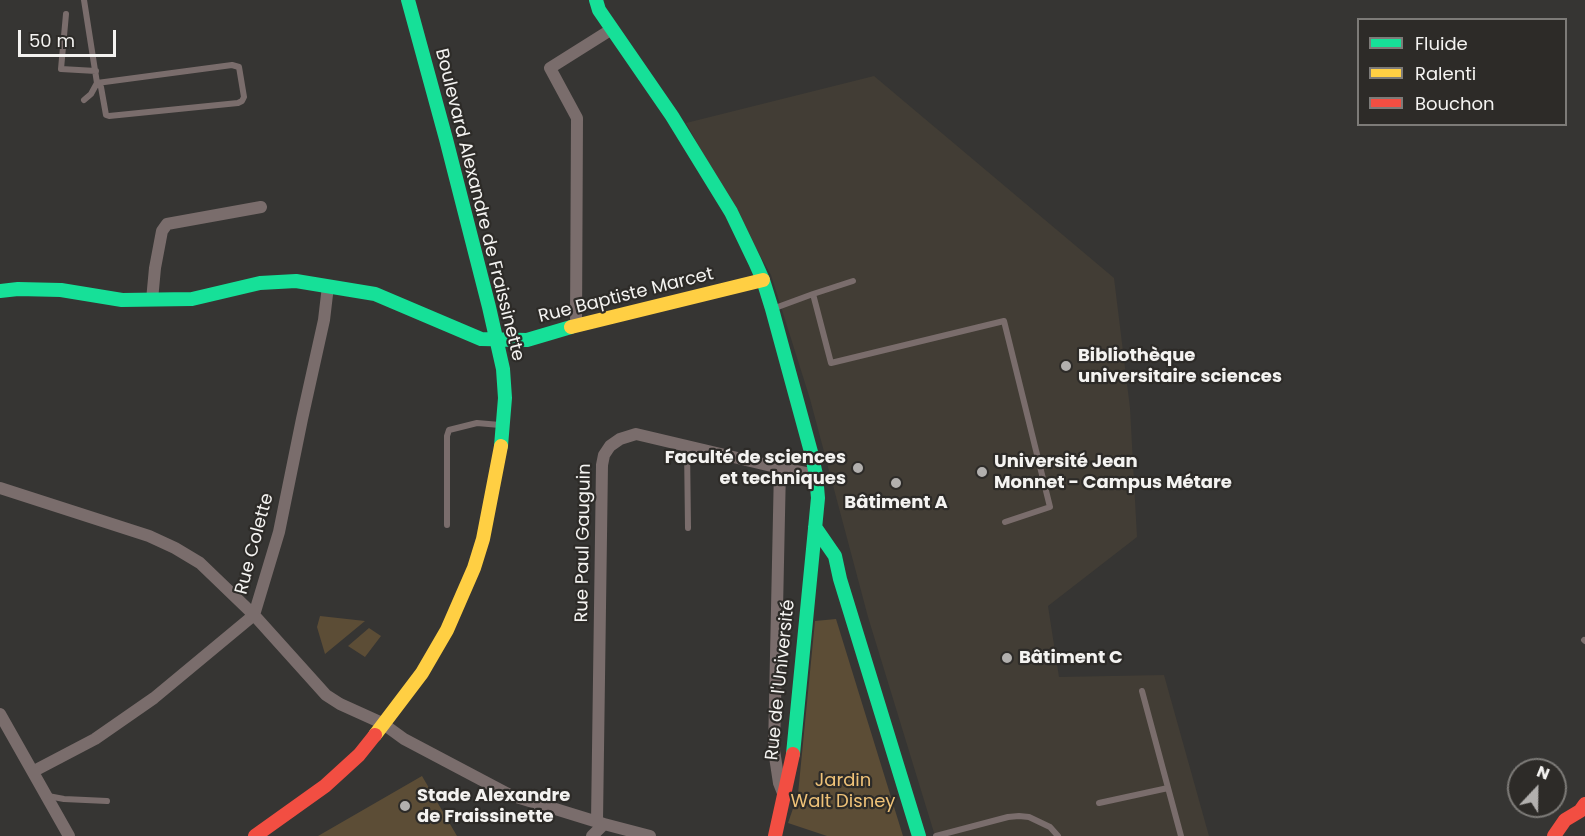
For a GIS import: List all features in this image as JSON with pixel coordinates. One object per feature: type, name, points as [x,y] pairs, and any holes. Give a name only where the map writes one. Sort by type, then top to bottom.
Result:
[{"type":"street","name":"Boulevard Alexandre de Fraissinette","points":[[255,836],[325,786],[359,755],[422,673],[447,630],[474,568],[501,452],[505,398],[503,369],[446,139],[408,0]]},
{"type":"street","name":"Rue de l'Université","points":[[596,0],[599,10],[672,116],[731,212],[763,280],[811,452],[818,498],[793,752],[779,835]]},
{"type":"street","points":[[576,326],[577,118],[550,68],[612,29]]},
{"type":"street","points":[[152,300],[160,241],[162,231],[167,224],[261,207]]},
{"type":"street","name":"Rue Baptiste Marcet","points":[[0,291],[61,290],[122,300],[192,299],[260,283],[296,281],[375,294],[481,339],[496,340],[527,339],[763,280]]},
{"type":"street","name":"Rue Colette","points":[[34,771],[95,739],[154,698],[254,615],[279,532],[324,320],[328,286]]},
{"type":"street","name":"Rue Paul Gauguin","points":[[600,822],[602,465],[604,455],[610,446],[620,439],[636,434],[816,475]]},
{"type":"street","points":[[780,468],[774,750],[779,783],[784,797]]},
{"type":"street","points":[[0,488],[149,536],[200,563],[254,615],[326,695],[382,723],[404,739],[510,795],[650,836]]},
{"type":"street","points":[[815,527],[834,556],[919,836]]},
{"type":"street","points":[[813,553],[840,579]]},
{"type":"street","points":[[0,714],[69,836]]},
{"type":"street","points":[[1554,836],[1565,820],[1582,808]]},
{"type":"street","points":[[1566,836],[1573,828],[1582,808]]},
{"type":"street","points":[[592,836],[600,822]]},
{"type":"lane","points":[[84,0],[97,83],[91,94],[84,100]]},
{"type":"lane","points":[[66,14],[61,69],[96,71]]},
{"type":"lane","points":[[232,65],[239,67],[243,98],[238,104],[109,117],[106,115],[101,87],[97,83],[232,65]]},
{"type":"lane","points":[[772,309],[853,281]]},
{"type":"lane","points":[[813,294],[831,363],[1004,321],[1050,507],[1005,522]]},
{"type":"lane","points":[[447,525],[447,436],[449,430],[477,423],[503,426]]},
{"type":"lane","points":[[687,446],[688,528]]},
{"type":"lane","points":[[1142,691],[1181,836]]},
{"type":"lane","points":[[1099,803],[1168,788]]},
{"type":"lane","points":[[47,796],[107,801]]},
{"type":"lane","points":[[936,836],[1019,816],[1050,827],[1058,836]]},
{"type":"shaded area","name":"Université Jean Monnet - Campus Métare","points":[[874,76],[1114,278],[1130,408],[1137,537],[1048,606],[1059,677],[1164,675],[1209,836],[935,836],[868,617],[810,399],[771,275],[686,123]]},
{"type":"green space","points":[[320,616],[365,621],[325,654],[317,627]]},
{"type":"green space","name":"Jardin Walt Disney","points":[[836,619],[903,836],[827,836],[788,823],[798,794],[815,621]]},
{"type":"green space","points":[[369,628],[381,636],[365,657],[348,646]]},
{"type":"green space","name":"Stade Alexandre de Fraissinette","points":[[422,776],[457,836],[318,836]]},
{"type":"traffic: fast","points":[[408,0],[446,139],[503,369],[505,398],[501,446]]},
{"type":"traffic: fast","points":[[596,0],[599,10],[672,116],[731,212],[755,262],[772,309],[811,452],[818,498],[793,754]]},
{"type":"traffic: fast","points":[[0,291],[61,290],[122,300],[192,299],[260,283],[296,281],[375,294],[481,339],[527,340],[571,327]]},
{"type":"traffic: fast","points":[[815,527],[835,556],[840,579],[919,836]]},
{"type":"traffic: slow","points":[[571,327],[763,280]]},
{"type":"traffic: slow","points":[[375,735],[422,673],[447,630],[474,568],[483,539],[501,446]]},
{"type":"traffic: jam","points":[[255,836],[325,786],[359,755],[375,735]]},
{"type":"traffic: jam","points":[[775,836],[793,754]]},
{"type":"traffic: jam","points":[[1554,836],[1565,820],[1580,811],[1585,804]]},
{"type":"place","name":"Bibliothèque universitaire sciences","points":[[1066,366]]},
{"type":"place","name":"Faculté de sciences et techniques","points":[[858,468]]},
{"type":"place","name":"Université Jean Monnet - Campus Métare","points":[[982,472]]},
{"type":"place","name":"Bâtiment A","points":[[896,483]]},
{"type":"place","name":"Bâtiment C","points":[[1007,658]]},
{"type":"place","name":"Stade Alexandre de Fraissinette","points":[[405,806]]}]
